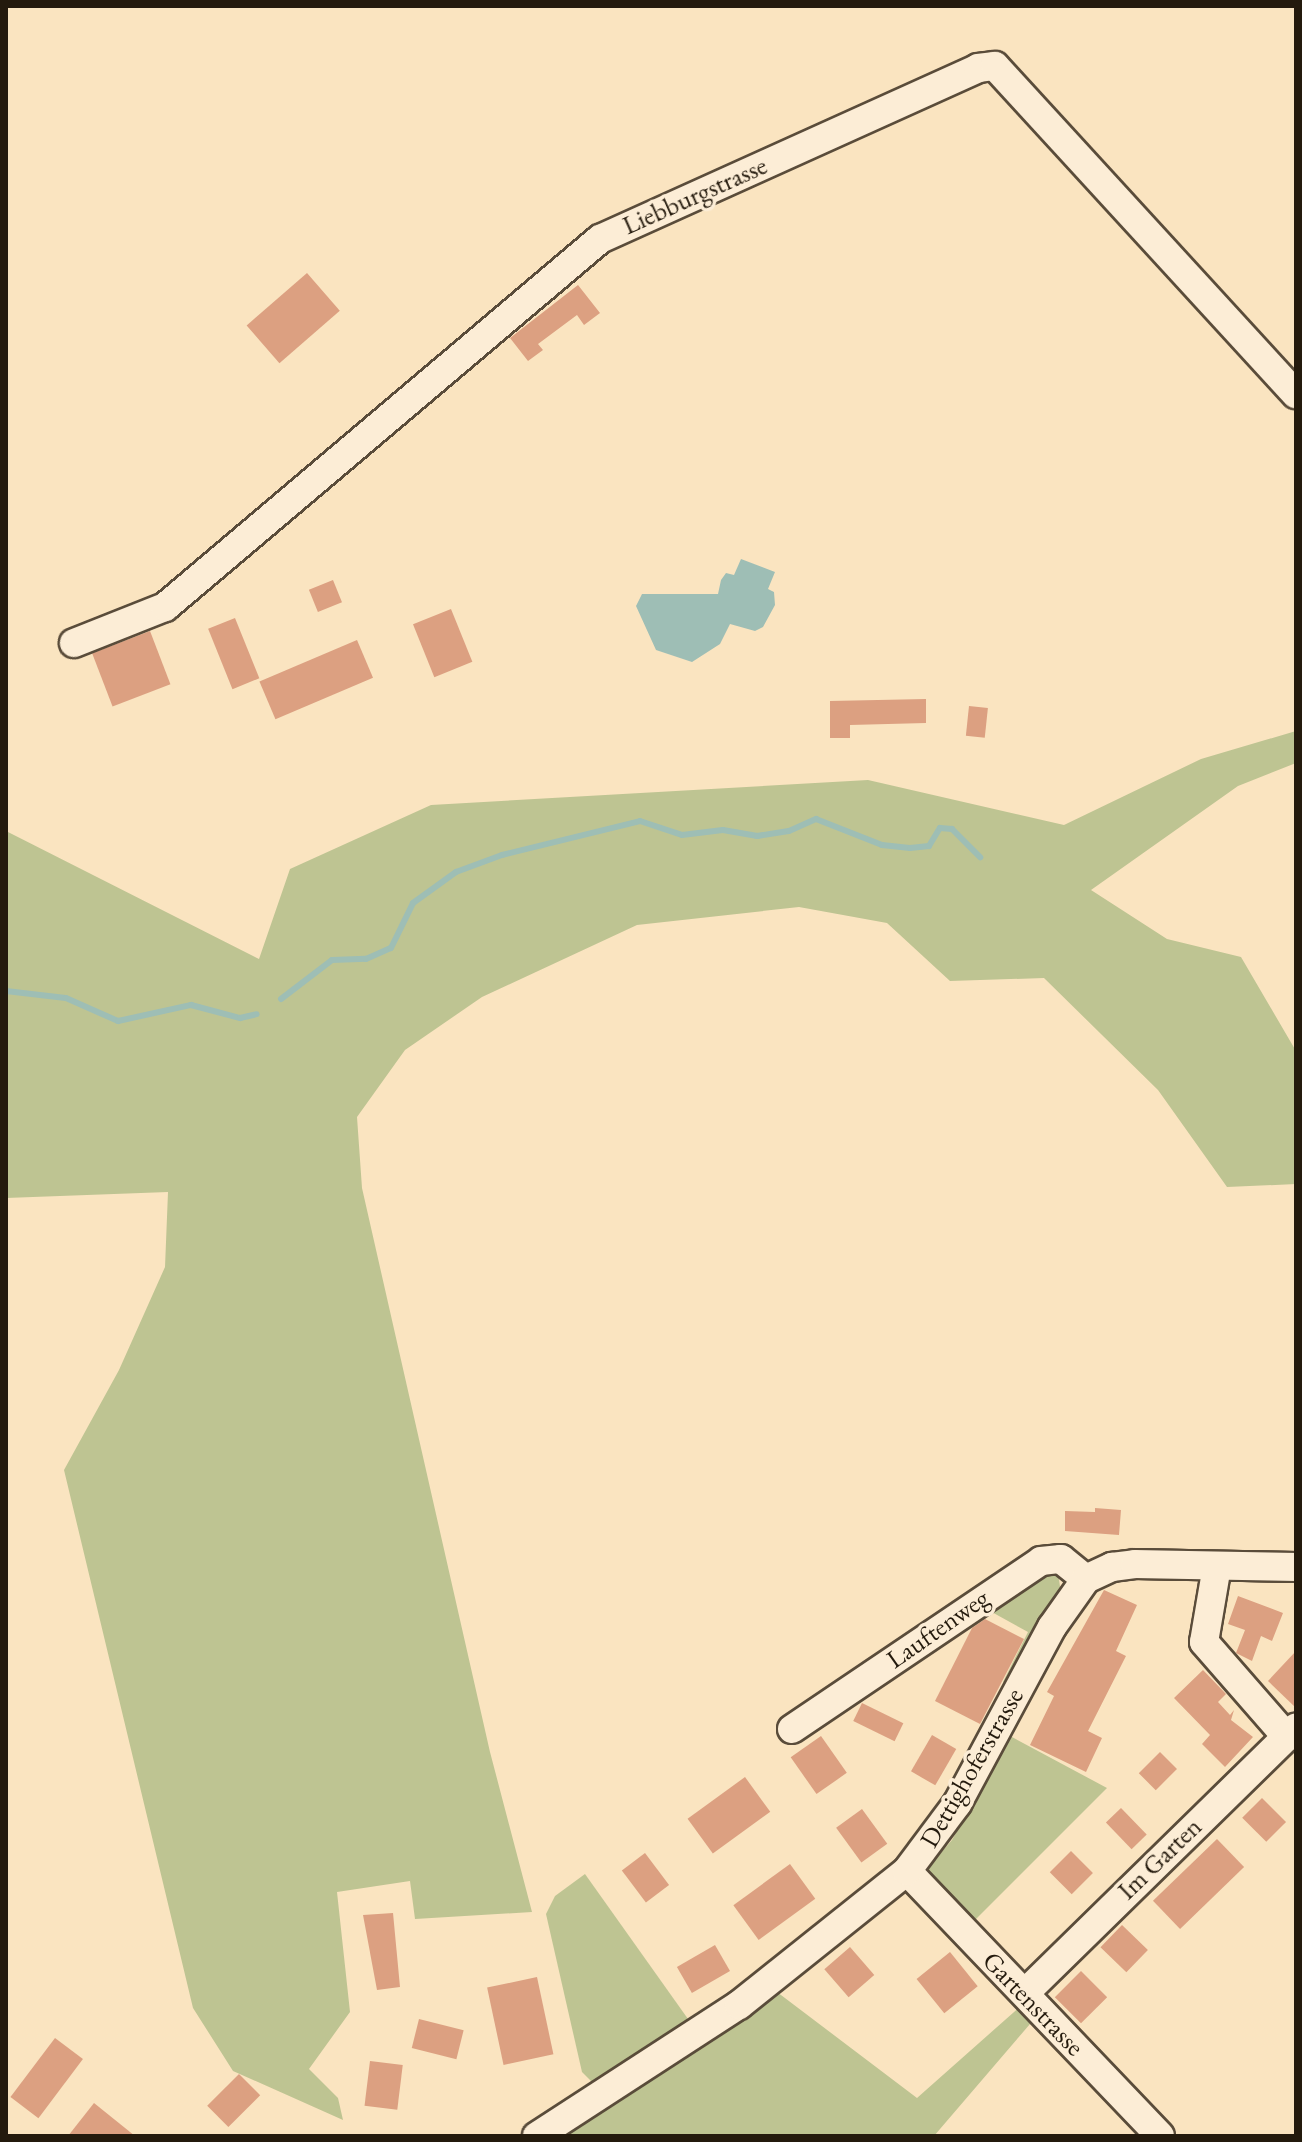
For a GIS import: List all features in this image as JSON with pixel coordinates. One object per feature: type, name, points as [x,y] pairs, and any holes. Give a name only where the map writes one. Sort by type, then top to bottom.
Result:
[{"type":"street","name":"Liebburgstrasse","points":[[74,643],[165,607],[600,239],[978,68],[995,66],[1296,394]]},
{"type":"street","name":"Lauftenweg","points":[[792,1729],[1041,1561],[1061,1559],[1086,1579]]},
{"type":"street","points":[[1086,1579],[1112,1567],[1135,1564],[1296,1567]]},
{"type":"street","points":[[1217,1566],[1203,1634],[1207,1650],[1291,1732]]},
{"type":"street","name":"Dettighoferstrasse","points":[[537,2136],[739,2005],[907,1871],[957,1804],[1052,1627],[1086,1579]]},
{"type":"street","name":"Im Garten","points":[[1026,1992],[1291,1732]]},
{"type":"street","name":"Gartenstrasse","points":[[907,1871],[1026,1992],[1160,2136]]},
{"type":"green space","points":[[1296,731],[1296,763],[1238,786],[1091,890],[1167,939],[1241,957],[1296,1051],[1296,1184],[1227,1187],[1158,1090],[1044,978],[950,981],[887,923],[799,907],[637,925],[482,997],[405,1050],[357,1117],[362,1188],[490,1752],[532,1912],[415,1919],[410,1881],[337,1892],[350,2012],[309,2069],[338,2098],[343,2120],[233,2071],[193,2008],[64,1470],[119,1370],[165,1267],[168,1192],[6,1198],[6,831],[259,959],[290,869],[431,805],[868,780],[1064,825],[1201,759]]},
{"type":"green space","points":[[1058,1573],[1061,1593],[1011,1685],[1003,1682],[1028,1632],[979,1605],[1020,1577]]},
{"type":"green space","points":[[1010,1736],[1107,1788],[969,1926],[927,1869],[952,1840]]},
{"type":"green space","points":[[585,1874],[693,2026],[594,2084],[582,2072],[546,1914],[555,1896]]},
{"type":"green space","points":[[777,1992],[917,2098],[1023,2004],[1036,2017],[934,2136],[562,2136]]},
{"type":"water","points":[[741,559],[775,572],[768,589],[774,592],[775,605],[763,627],[755,631],[730,624],[720,644],[692,662],[656,650],[636,606],[642,594],[718,594],[721,580],[726,573],[734,575]]},
{"type":"building","points":[[307,273],[340,311],[279,363],[247,325]]},
{"type":"building","points":[[578,285],[600,313],[584,325],[577,315],[538,344],[543,350],[528,361],[510,338]]},
{"type":"building","points":[[333,580],[342,602],[318,612],[309,590]]},
{"type":"building","points":[[451,609],[472,662],[434,677],[413,624]]},
{"type":"building","points":[[235,618],[259,678],[232,689],[208,629]]},
{"type":"building","points":[[150,631],[170,684],[113,706],[92,653]]},
{"type":"building","points":[[357,640],[373,678],[275,719],[259,681]]},
{"type":"building","points":[[926,699],[926,723],[850,725],[850,738],[830,738],[830,701]]},
{"type":"building","points":[[969,706],[988,708],[985,738],[966,736]]},
{"type":"building","points":[[1095,1508],[1121,1510],[1119,1535],[1065,1531],[1065,1511],[1095,1512]]},
{"type":"building","points":[[1104,1590],[1137,1605],[1116,1651],[1126,1656],[1088,1731],[1102,1738],[1086,1772],[1030,1745],[1054,1696],[1047,1692]]},
{"type":"building","points":[[1238,1596],[1283,1613],[1272,1641],[1261,1636],[1252,1661],[1236,1653],[1245,1630],[1228,1624]]},
{"type":"building","points":[[985,1619],[1024,1639],[980,1724],[935,1701],[972,1628]]},
{"type":"building","points":[[1296,1651],[1296,1708],[1268,1681]]},
{"type":"building","points":[[1203,1670],[1226,1694],[1218,1702],[1230,1715],[1234,1710],[1231,1720],[1253,1737],[1225,1767],[1202,1744],[1210,1735],[1174,1698]]},
{"type":"building","points":[[862,1703],[903,1723],[895,1741],[853,1721]]},
{"type":"building","points":[[932,1735],[956,1749],[935,1785],[911,1771]]},
{"type":"building","points":[[821,1736],[847,1773],[817,1794],[791,1757]]},
{"type":"building","points":[[1160,1752],[1177,1769],[1156,1790],[1139,1773]]},
{"type":"building","points":[[745,1777],[770,1812],[713,1854],[688,1819]]},
{"type":"building","points":[[1262,1798],[1286,1822],[1266,1842],[1242,1818]]},
{"type":"building","points":[[1121,1808],[1147,1835],[1132,1849],[1106,1823]]},
{"type":"building","points":[[862,1809],[887,1844],[861,1863],[836,1828]]},
{"type":"building","points":[[1217,1839],[1244,1867],[1180,1929],[1153,1901]]},
{"type":"building","points":[[1071,1851],[1093,1873],[1072,1894],[1050,1872]]},
{"type":"building","points":[[645,1853],[669,1885],[646,1902],[622,1870]]},
{"type":"building","points":[[790,1864],[815,1899],[759,1940],[733,1905]]},
{"type":"building","points":[[393,1913],[400,1987],[377,1990],[363,1915]]},
{"type":"building","points":[[1122,1925],[1148,1950],[1126,1972],[1100,1947]]},
{"type":"building","points":[[715,1945],[730,1971],[692,1993],[677,1967]]},
{"type":"building","points":[[850,1947],[874,1975],[849,1997],[824,1969]]},
{"type":"building","points":[[950,1952],[978,1986],[944,2013],[917,1979]]},
{"type":"building","points":[[1081,1971],[1107,1997],[1081,2023],[1055,1997]]},
{"type":"building","points":[[537,1977],[553,2054],[504,2065],[487,1988]]},
{"type":"building","points":[[419,2019],[464,2030],[456,2059],[412,2048]]},
{"type":"building","points":[[55,2038],[83,2059],[38,2118],[10,2097]]},
{"type":"building","points":[[370,2061],[403,2065],[397,2110],[365,2106]]},
{"type":"building","points":[[239,2074],[260,2095],[228,2127],[207,2106]]},
{"type":"building","points":[[94,2103],[135,2136],[68,2136]]},
{"type":"waterway","points":[[281,999],[332,960],[366,959],[391,948],[413,903],[456,872],[502,855],[640,821],[682,835],[723,830],[757,836],[789,831],[816,819],[882,845],[910,848],[929,846],[940,828],[952,829],[980,857]]},
{"type":"waterway","points":[[6,991],[66,998],[118,1021],[191,1005],[240,1018],[257,1014]]}]
